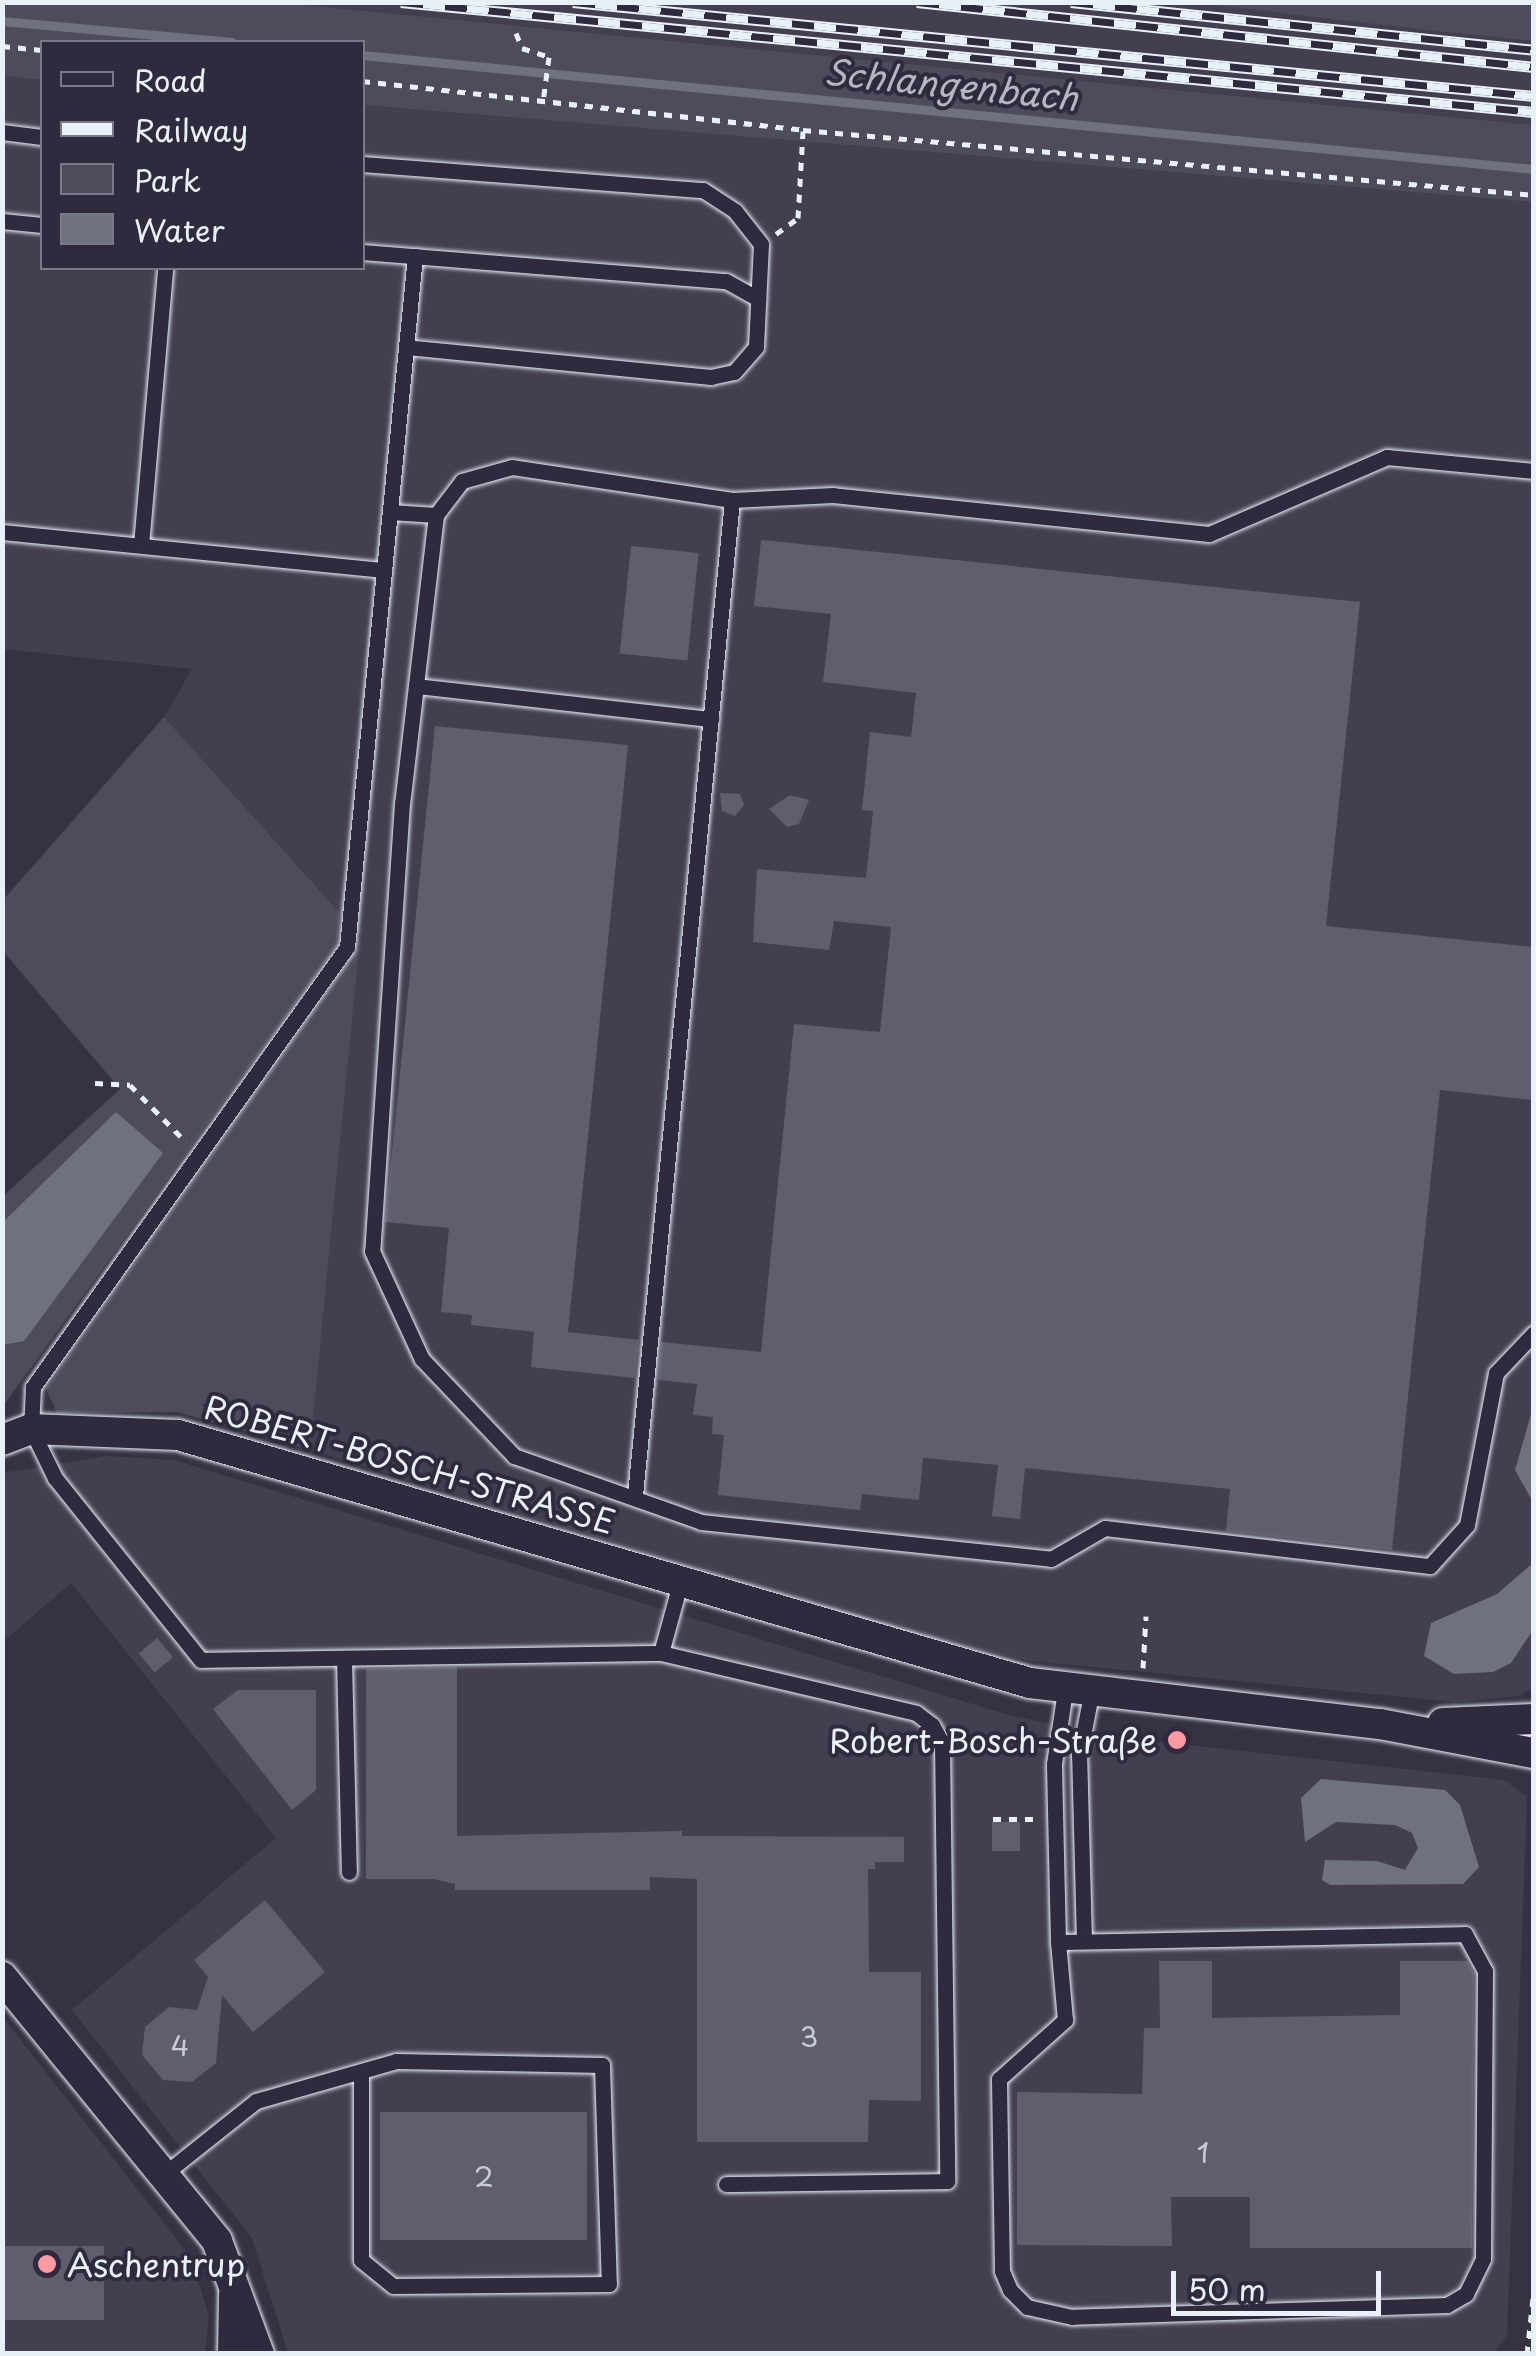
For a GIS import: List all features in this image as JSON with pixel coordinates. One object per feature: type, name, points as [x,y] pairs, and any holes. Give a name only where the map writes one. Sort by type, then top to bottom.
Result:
[{"type":"street","name":"ROBERT-BOSCH-STRASSE","points":[[17,1434],[178,1435],[1078,1692],[1380,1724],[1534,1754]]},
{"type":"street","name":"ROBERT-BOSCH-STRASSE","points":[[1380,1724],[1534,1720]]},
{"type":"street","points":[[2,1977],[216,2242],[234,2277],[259,2354]]},
{"type":"street","points":[[233,2354],[234,2277]]},
{"type":"lane","points":[[2,132],[40,136]]},
{"type":"lane","points":[[365,164],[703,190],[734,212],[761,244],[756,347],[748,361],[712,377],[406,348]]},
{"type":"lane","points":[[2,221],[40,225]]},
{"type":"lane","points":[[365,252],[726,281],[758,299]]},
{"type":"lane","points":[[415,256],[348,947],[33,1387],[17,1434],[201,1660],[661,1653],[916,1713],[942,1743],[947,2181],[726,2184]]},
{"type":"lane","points":[[140,546],[165,270]]},
{"type":"lane","points":[[1534,471],[1387,457],[1209,534],[833,495],[732,500],[512,467],[462,481],[436,516],[416,686],[372,1251],[422,1358],[514,1456],[635,1495],[701,1522],[1051,1560],[1105,1528],[1430,1566],[1467,1525],[1496,1373],[1534,1333]]},
{"type":"lane","points":[[635,1495],[732,500]]},
{"type":"lane","points":[[390,512],[436,516]]},
{"type":"lane","points":[[2,532],[384,570]]},
{"type":"lane","points":[[416,686],[711,719]]},
{"type":"lane","points":[[661,1653],[682,1577]]},
{"type":"lane","points":[[344,1658],[349,1872]]},
{"type":"lane","points":[[1058,1942],[1465,1934],[1485,1972],[1483,2258],[1466,2294],[1447,2305],[1092,2316],[1027,2306],[1002,2271],[999,2079],[1064,2020],[1058,1942],[1055,1819],[1078,1692]]},
{"type":"lane","points":[[1078,1692],[1084,1941]]},
{"type":"lane","points":[[163,2175],[256,2102],[396,2061],[602,2065],[610,2284],[393,2286],[361,2260],[361,2072]]},
{"type":"path","points":[[516,33],[522,48],[549,57],[543,102]]},
{"type":"path","points":[[2,46],[40,50]]},
{"type":"path","points":[[365,81],[803,130],[1534,195]]},
{"type":"path","points":[[761,244],[798,218],[803,130]]},
{"type":"path","points":[[95,1083],[130,1085],[199,1155]]},
{"type":"path","points":[[1140,1700],[1146,1616]]},
{"type":"path","points":[[993,1819],[1055,1819]]},
{"type":"path","points":[[1527,2354],[1534,2288]]},
{"type":"shaded area","points":[[284,3],[1196,3],[1533,41],[1533,125]]},
{"type":"shaded area","points":[[2,76],[40,80],[40,270],[365,270],[365,105],[1533,202],[1533,1687],[1520,1696],[1455,1702],[1031,1661],[931,1639],[310,1450],[360,935],[164,717],[192,669],[3,649]]},
{"type":"shaded area","points":[[105,1456],[174,1460],[1012,1716],[1132,1739],[1504,1780],[1527,1797],[1507,2335],[1493,2354],[288,2353],[252,2238],[72,2010],[276,1838],[71,1583],[3,1642],[3,1473]]},
{"type":"shaded area","points":[[2,2016],[191,2258],[209,2316],[205,2353],[3,2353]]},
{"type":"green space","points":[[2,3],[284,3],[1533,125],[1533,202],[365,105],[365,40],[40,40],[40,80],[3,76]]},
{"type":"green space","points":[[1196,3],[1533,3],[1533,41],[1436,31]]},
{"type":"green space","points":[[164,717],[340,913],[337,945],[3,1406],[3,1196],[120,1089],[3,951],[3,900]]},
{"type":"green space","points":[[359,948],[310,1450],[177,1412],[57,1413],[46,1389]]},
{"type":"water","points":[[116,1112],[163,1153],[24,1341],[3,1345],[3,1222]]},
{"type":"water","points":[[1533,1407],[1533,1502],[1515,1470]]},
{"type":"water","points":[[1533,1563],[1533,1630],[1511,1663],[1493,1672],[1454,1674],[1424,1656],[1431,1623],[1497,1594]]},
{"type":"water","points":[[1321,1779],[1445,1790],[1460,1805],[1479,1867],[1463,1884],[1330,1885],[1322,1880],[1325,1860],[1377,1861],[1405,1870],[1418,1848],[1412,1833],[1395,1825],[1336,1822],[1305,1842],[1301,1798]]},
{"type":"building","points":[[761,540],[1360,602],[1326,926],[1534,947],[1534,1100],[1440,1090],[1392,1550],[1226,1531],[1230,1489],[1025,1468],[1020,1519],[992,1516],[998,1465],[923,1458],[919,1500],[862,1494],[860,1510],[718,1495],[724,1435],[712,1434],[713,1417],[693,1415],[697,1384],[658,1380],[661,1342],[761,1352],[794,1024],[880,1032],[891,927],[834,921],[829,950],[753,942],[757,869],[866,878],[873,811],[862,810],[870,732],[911,737],[916,693],[823,682],[831,614],[754,606]]},
{"type":"building","points":[[631,546],[699,553],[687,661],[620,653]]},
{"type":"building","points":[[435,726],[628,745],[568,1332],[639,1340],[635,1378],[531,1367],[534,1332],[471,1325],[472,1315],[441,1312],[449,1228],[385,1222]]},
{"type":"building","points":[[720,793],[740,794],[744,805],[735,816],[722,811]]},
{"type":"building","points":[[790,795],[809,800],[799,824],[787,827],[769,809]]},
{"type":"building","points":[[157,1638],[173,1657],[155,1673],[139,1653]]},
{"type":"building","points":[[457,1667],[457,1836],[682,1831],[682,1836],[904,1837],[904,1862],[875,1862],[875,1869],[868,1869],[869,1972],[921,1972],[921,2101],[869,2100],[868,2142],[697,2142],[697,1879],[650,1877],[650,1890],[455,1890],[455,1884],[434,1879],[366,1879],[366,1669]]},
{"type":"building","points":[[238,1690],[316,1690],[316,1790],[292,1810],[213,1709]]},
{"type":"building","points":[[992,1822],[1020,1822],[1020,1851],[992,1851]]},
{"type":"building","points":[[265,1900],[325,1972],[253,2032],[222,1995],[216,2063],[192,2082],[163,2080],[142,2055],[145,2027],[169,2007],[197,2010],[208,1977],[194,1960]]},
{"type":"building","points":[[1159,1961],[1212,1961],[1212,2018],[1400,2015],[1400,1961],[1467,1961],[1474,1974],[1472,2248],[1250,2248],[1250,2197],[1171,2197],[1172,2246],[1017,2245],[1017,2092],[1142,2094],[1144,2028],[1160,2028]]},
{"type":"building","points":[[380,2112],[587,2112],[587,2240],[380,2240]]},
{"type":"building","points":[[2,2246],[104,2246],[104,2320],[2,2320]]},
{"type":"waterway","name":"Schlangenbach","points":[[2,21],[210,40]]},
{"type":"waterway","name":"Schlangenbach","points":[[365,55],[1534,169]]},
{"type":"railway","points":[[401,2],[1534,112]]},
{"type":"railway","points":[[573,2],[1534,96]]},
{"type":"railway","points":[[917,2],[1534,67]]},
{"type":"railway","points":[[1071,2],[1534,50]]},
{"type":"place","name":"Robert-Bosch-Straße","points":[[1177,1740]]},
{"type":"place","name":"Aschentrup","points":[[47,2264]]}]
